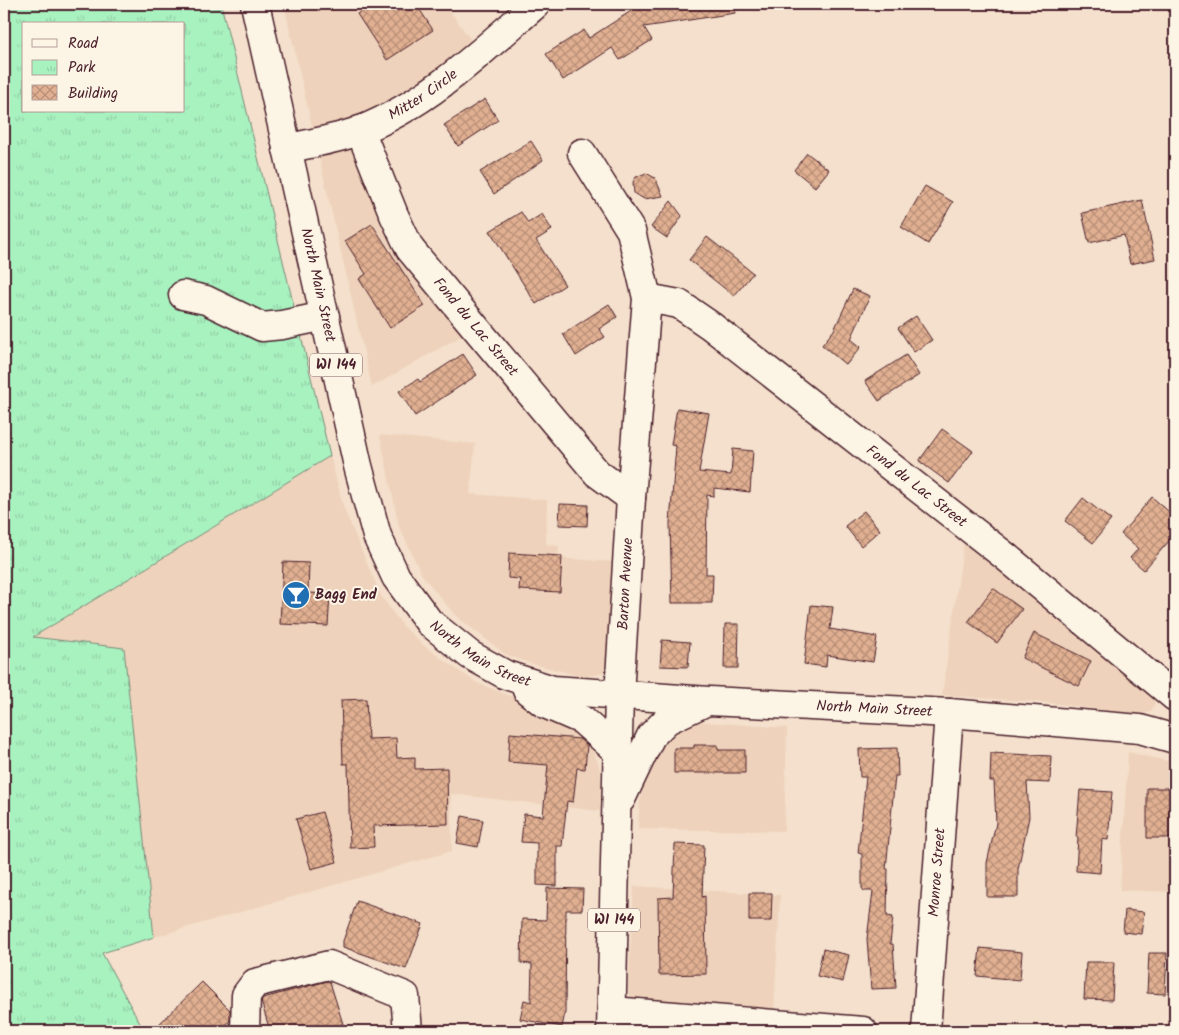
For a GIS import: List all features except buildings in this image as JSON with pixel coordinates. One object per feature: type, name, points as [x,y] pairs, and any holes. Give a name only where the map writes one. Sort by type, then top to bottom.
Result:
[{"type":"street","name":"North Main Street","points":[[254,4],[358,466],[377,536],[396,577],[429,622],[470,655],[506,675],[553,690],[619,696],[949,713],[1140,729],[1175,739]]},
{"type":"street","name":"Mitter Circle","points":[[287,149],[360,130],[407,106],[444,84],[536,4]]},
{"type":"street","name":"Fond du Lac Street","points":[[360,130],[394,216],[410,249],[597,474],[630,498]]},
{"type":"street","name":"Barton Avenue","points":[[582,153],[631,231],[647,298],[630,498],[619,696],[611,1021]]},
{"type":"street","points":[[183,295],[206,300],[262,327],[282,326],[325,316]]},
{"type":"street","name":"Fond du Lac Street","points":[[647,298],[679,304],[711,326],[1005,556],[1175,698]]},
{"type":"street","points":[[506,675],[545,704],[582,720],[618,752]]},
{"type":"street","points":[[616,808],[651,736],[667,720],[709,701]]},
{"type":"street","name":"Monroe Street","points":[[926,1031],[949,713]]},
{"type":"street","points":[[245,1031],[246,995],[256,983],[329,965],[405,996],[408,1031]]},
{"type":"street","points":[[611,1021],[862,1031]]},
{"type":"shaded area","points":[[284,4],[445,4],[475,46],[433,79],[368,113],[341,121],[368,190],[388,232],[466,333],[372,387]]},
{"type":"shaded area","points":[[380,435],[475,444],[470,494],[547,500],[546,544],[559,546],[558,558],[613,562],[608,661],[603,672],[597,675],[581,676],[529,663],[505,654],[455,615],[422,575],[399,526]]},
{"type":"shaded area","points":[[330,456],[344,509],[380,594],[391,610],[404,627],[422,644],[477,683],[559,715],[589,742],[599,765],[601,784],[600,811],[451,794],[452,851],[154,937],[124,648],[32,638]]},
{"type":"shaded area","points":[[964,541],[1146,685],[1153,694],[1155,701],[1152,710],[1148,713],[1129,713],[1050,703],[942,695]]},
{"type":"shaded area","points":[[704,722],[787,728],[784,831],[638,829],[640,801],[648,766],[669,732],[689,723]]},
{"type":"shaded area","points":[[1128,752],[1175,763],[1175,892],[1120,890]]},
{"type":"shaded area","points":[[634,886],[780,895],[774,1012],[632,999],[628,991]]},
{"type":"green space","points":[[4,4],[221,4],[330,456],[33,637],[124,648],[154,937],[102,953],[144,1031],[4,1031]]},
{"type":"place","name":"Bagg End","points":[[296,595]]}]
